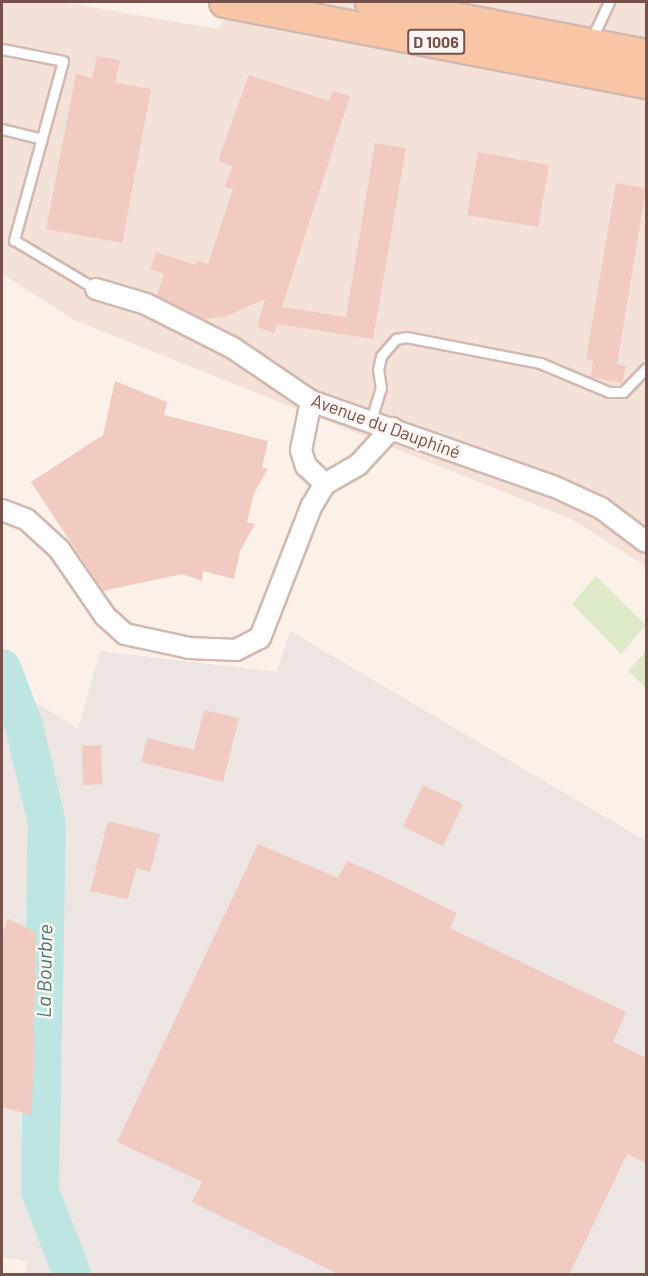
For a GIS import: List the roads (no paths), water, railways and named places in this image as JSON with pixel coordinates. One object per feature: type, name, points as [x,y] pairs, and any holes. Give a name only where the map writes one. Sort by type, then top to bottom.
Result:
[{"type":"main road","name":"D 1006","points":[[225,2],[646,83]]},
{"type":"main road","name":"D 1006","points":[[371,2],[646,56]]},
{"type":"street","name":"Avenue du Dauphiné","points":[[96,289],[146,304],[232,348],[311,401],[372,420],[553,486],[601,508],[646,542]]},
{"type":"street","points":[[311,401],[300,450],[306,466],[325,484]]},
{"type":"street","points":[[2,510],[26,519],[59,549],[105,616],[125,634],[190,648],[236,650],[260,638],[311,507],[325,484],[360,464],[392,428]]},
{"type":"lane","points":[[589,44],[609,2]]},
{"type":"lane","points":[[2,50],[63,61],[14,240],[96,289]]},
{"type":"lane","points":[[2,129],[42,139]]},
{"type":"lane","points":[[372,420],[381,388],[378,370],[381,356],[396,339],[406,337],[540,363],[609,392],[623,392],[633,386],[646,368]]},
{"type":"waterway","name":"La Bourbre","points":[[2,668],[24,726],[47,823],[40,1191],[72,1274]]}]
